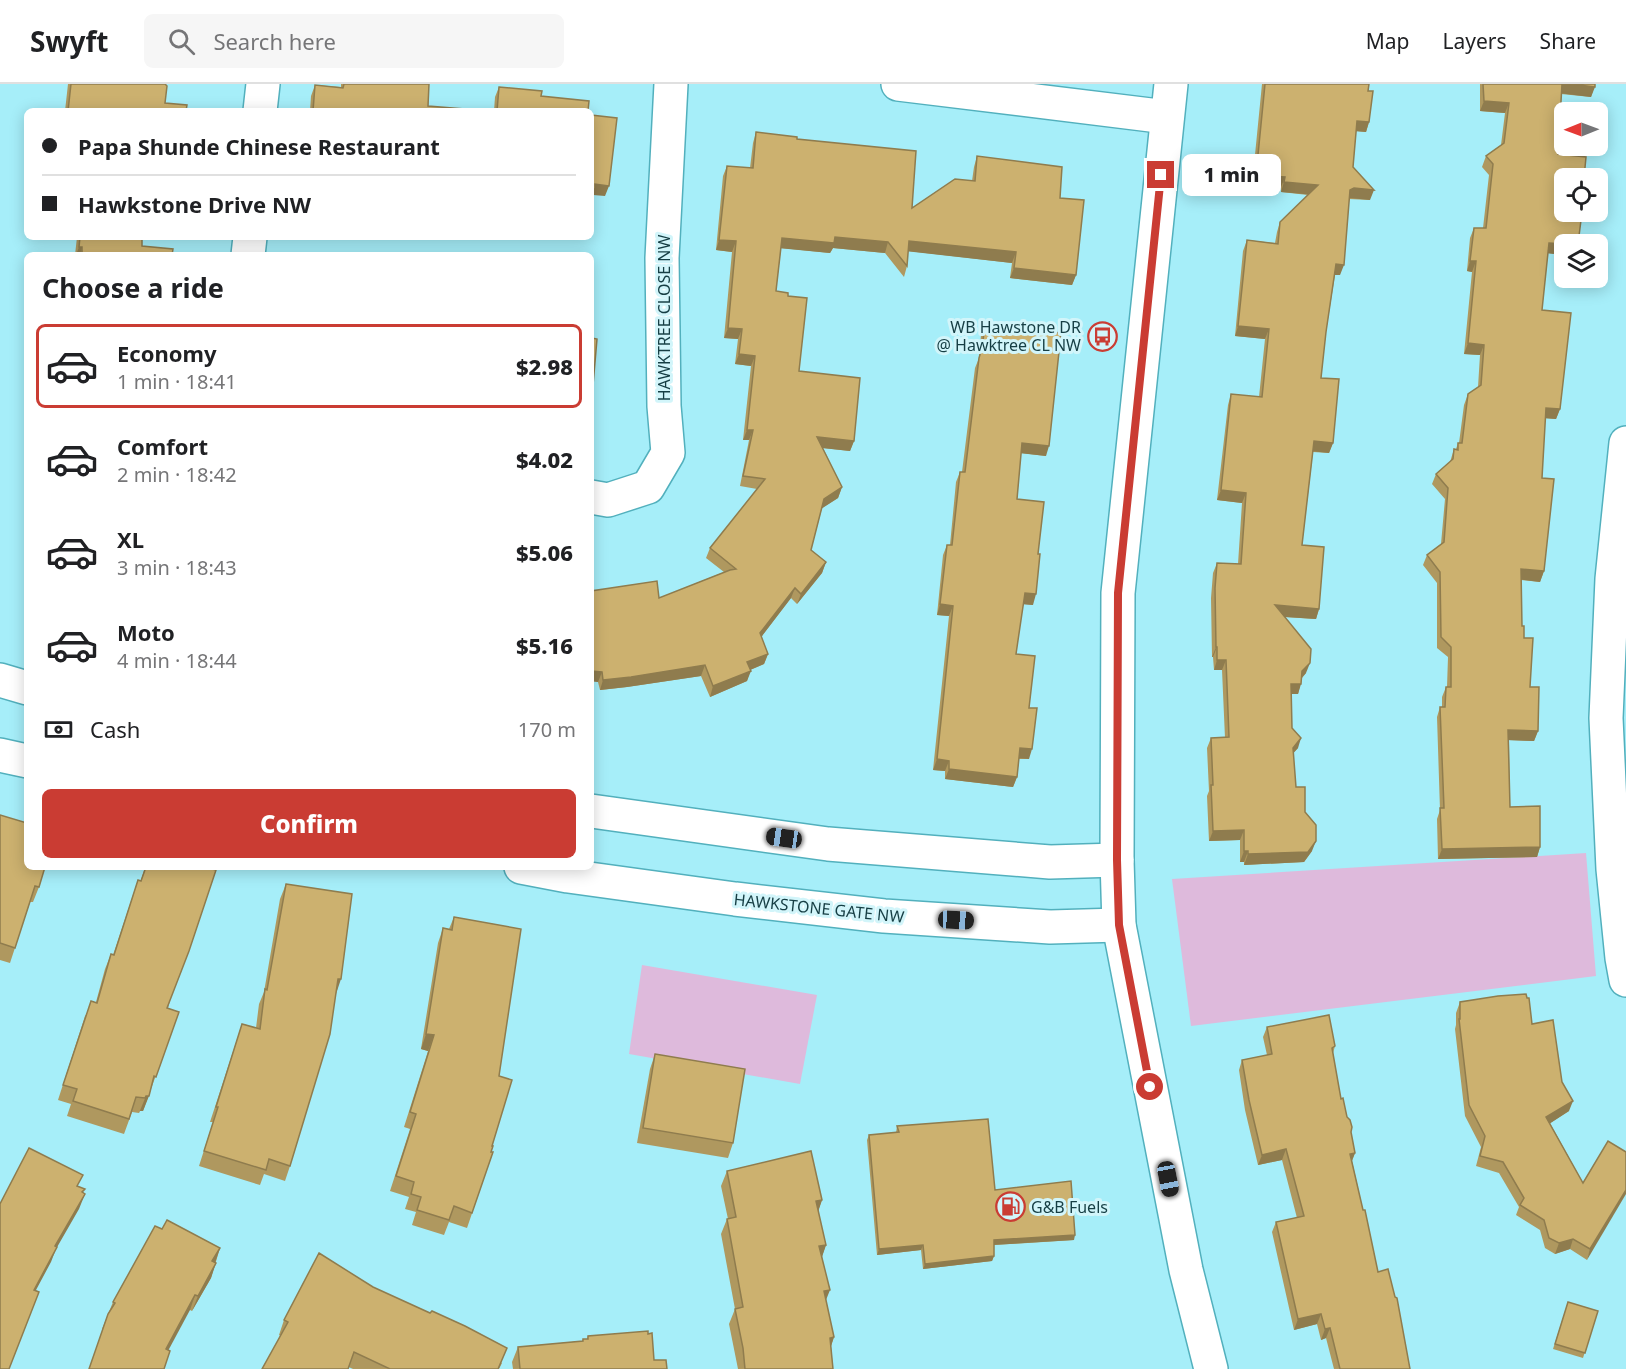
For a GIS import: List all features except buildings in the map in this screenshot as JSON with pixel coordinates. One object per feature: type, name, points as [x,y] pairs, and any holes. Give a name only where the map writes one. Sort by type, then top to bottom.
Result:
[{"type":"street","points":[[260,108],[263,84]]},
{"type":"street","name":"HAWKTREE CLOSE NW","points":[[594,498],[608,500],[648,487],[668,453],[664,406],[662,258],[671,84]]},
{"type":"street","points":[[898,84],[1167,117]]},
{"type":"street","points":[[1171,84],[1118,593],[1117,860],[1119,925],[1186,1270],[1211,1369]]},
{"type":"street","points":[[1626,443],[1619,579],[1606,718],[1613,869],[1626,980]]},
{"type":"street","points":[[0,680],[24,687]]},
{"type":"street","points":[[0,755],[24,760]]},
{"type":"street","points":[[594,811],[828,844],[1050,862],[1117,860]]},
{"type":"street","name":"HAWKSTONE GATE NW","points":[[539,870],[735,900],[884,916],[1050,927],[1119,925]]},
{"type":"shaded area","points":[[1586,853],[1596,976],[1191,1026],[1172,879]]},
{"type":"shaded area","points":[[642,965],[817,995],[800,1084],[629,1054]]},
{"type":"place","name":"WB Hawstone DR @ Hawktree CL NW","points":[[1102,336]]},
{"type":"place","name":"G&B Fuels","points":[[1010,1207]]},
{"type":"route","points":[[1150,1087],[1119,925],[1117,860],[1118,593],[1161,175]]}]
